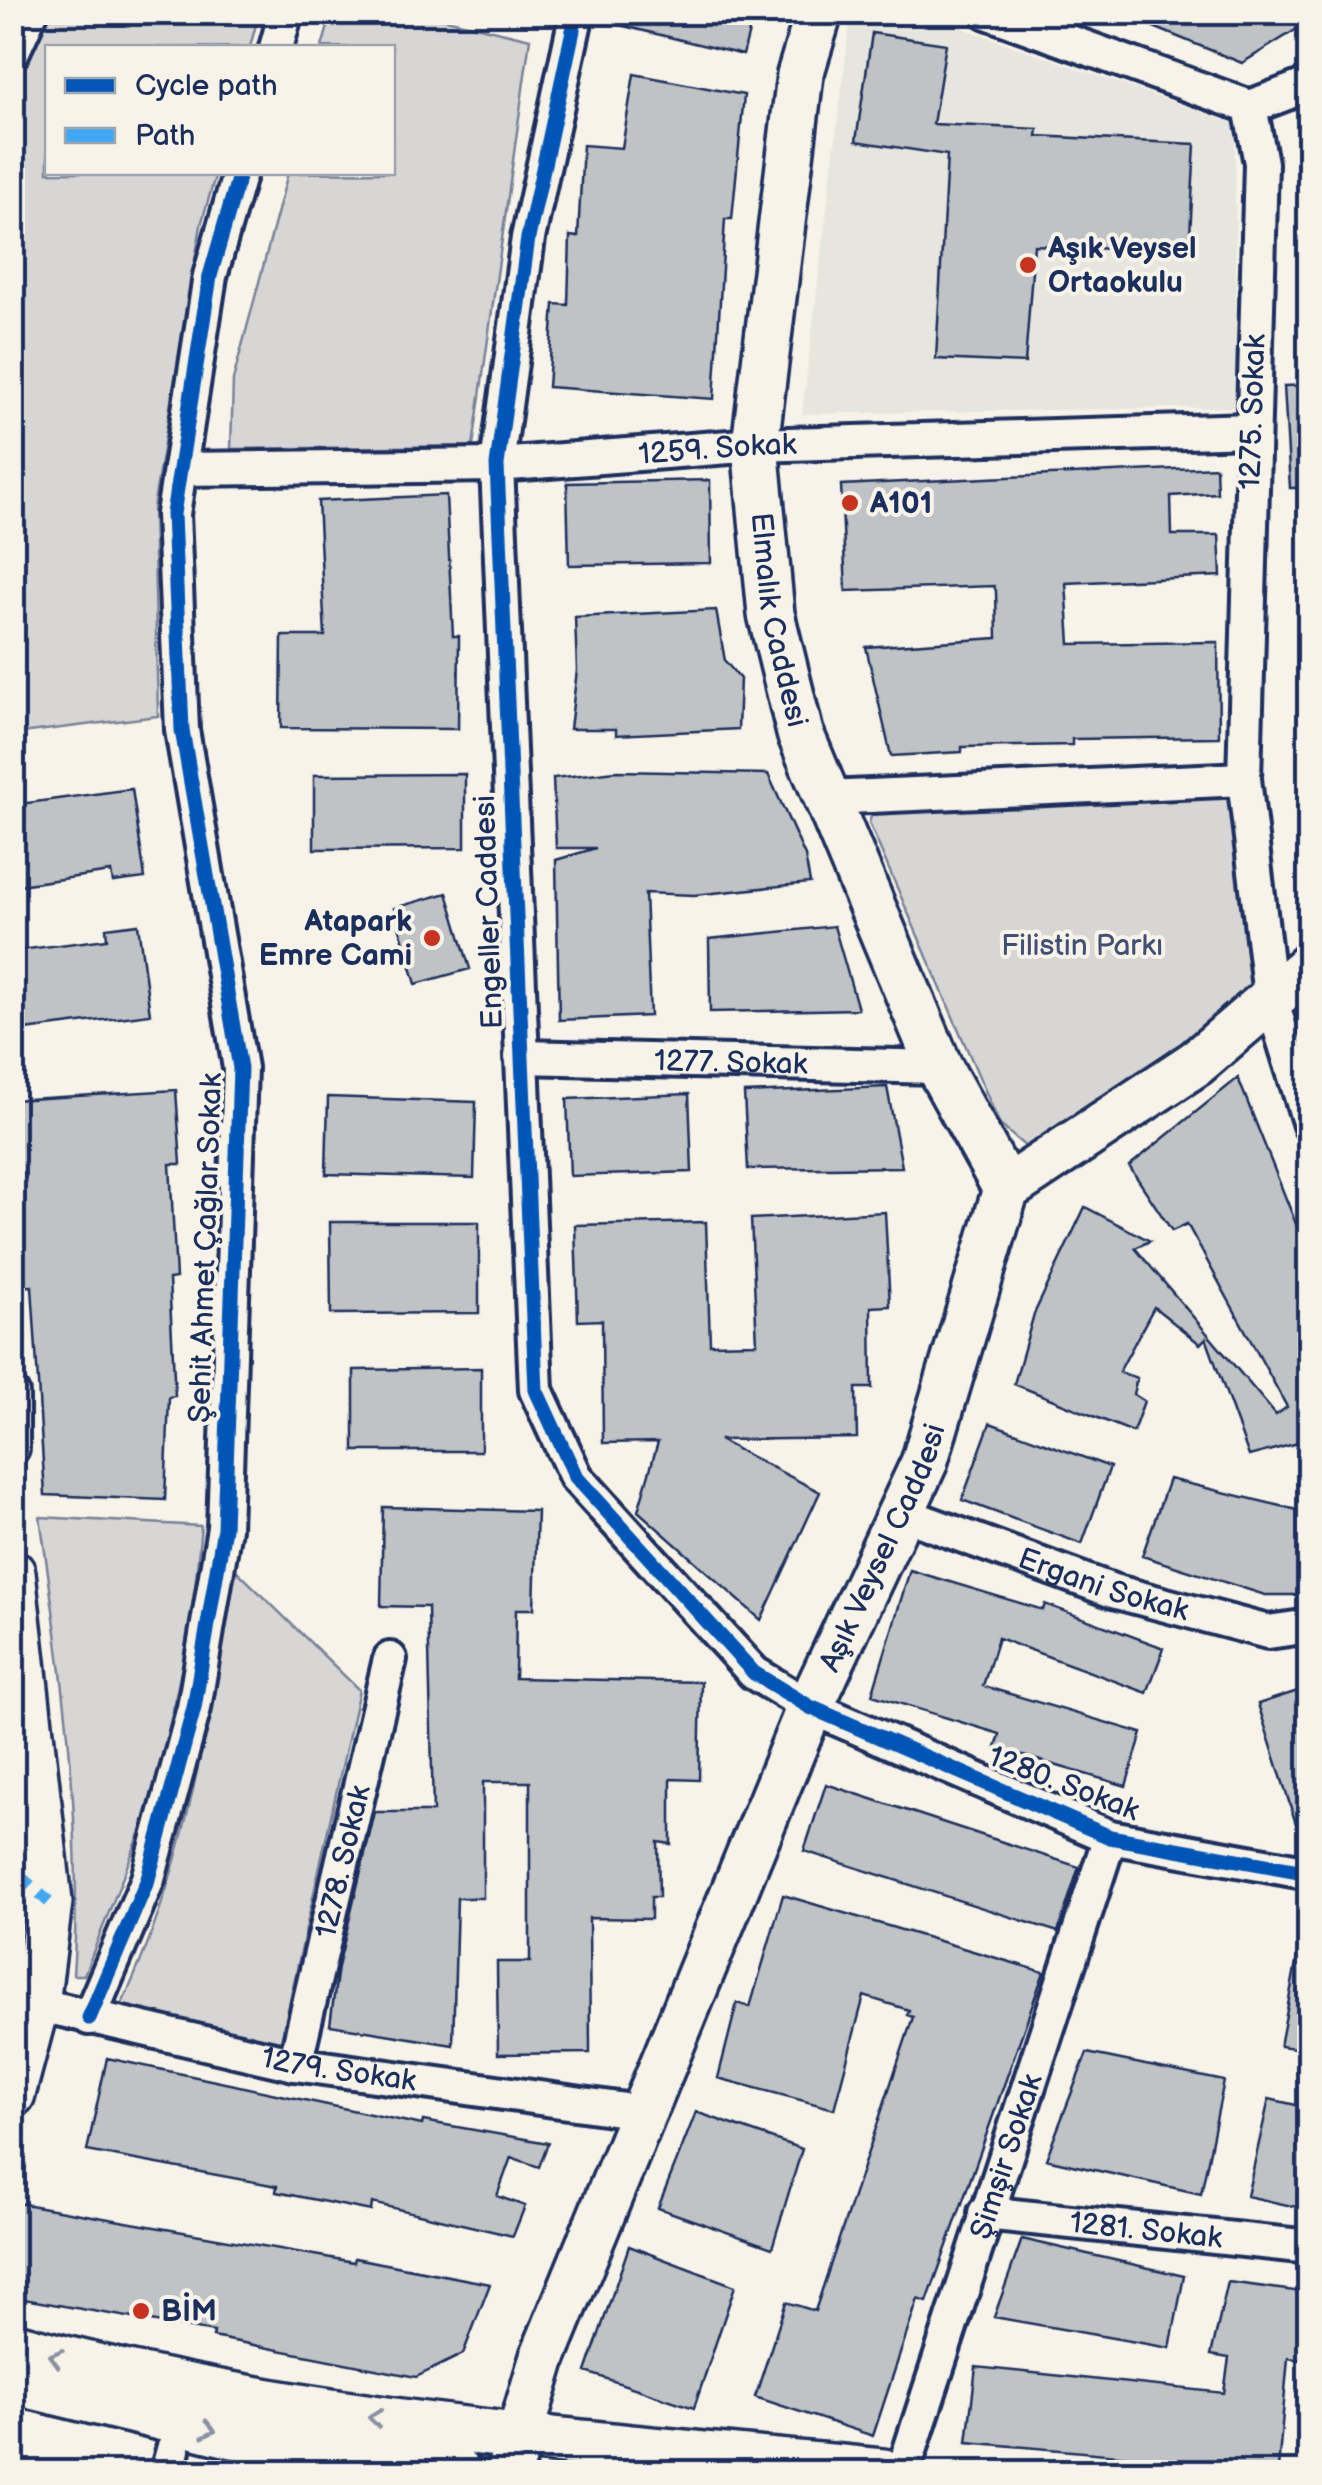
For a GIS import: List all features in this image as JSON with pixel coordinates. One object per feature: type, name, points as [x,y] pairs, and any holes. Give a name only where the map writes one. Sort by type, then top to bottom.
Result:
[{"type":"street","points":[[12,53],[31,12]]},
{"type":"street","points":[[277,45],[286,12]]},
{"type":"street","name":"Engeller Caddesi","points":[[577,12],[528,238],[497,465],[536,1390],[576,1478],[754,1673],[810,1706]]},
{"type":"street","name":"Elmalık Caddesi","points":[[819,12],[800,75],[755,445],[771,614],[800,733],[938,1068],[1006,1189]]},
{"type":"street","points":[[987,12],[1250,107],[1310,84]]},
{"type":"street","name":"1275. Sokak","points":[[1250,107],[1260,163],[1244,779],[1270,996],[1310,1125]]},
{"type":"street","name":"Şehit Ahmet Çağlar Sokak","points":[[89,2018],[148,1879],[194,1708],[224,1528],[240,1068],[182,730],[173,514],[210,276],[239,175]]},
{"type":"street","name":"1259. Sokak","points":[[180,469],[497,465],[755,445],[1252,430]]},
{"type":"street","points":[[827,798],[1244,779]]},
{"type":"street","points":[[1006,1189],[1196,1063],[1310,965]]},
{"type":"street","name":"1277. Sokak","points":[[522,1057],[938,1068]]},
{"type":"street","name":"Aşık Veysel Caddesi","points":[[514,2454],[543,2357],[647,2112],[810,1706],[924,1463],[1006,1189]]},
{"type":"street","points":[[12,1394],[12,1448]]},
{"type":"street","name":"Ergani Sokak","points":[[901,1514],[1113,1590],[1268,1632],[1310,1626]]},
{"type":"street","points":[[12,1574],[50,1902],[36,2004],[18,2054],[12,2094]]},
{"type":"street","name":"1278. Sokak","points":[[295,2064],[390,1660]]},
{"type":"street","name":"1280. Sokak","points":[[810,1706],[1110,1837],[1310,1874]]},
{"type":"street","name":"Şimşir Sokak","points":[[903,2472],[1110,1837]]},
{"type":"street","name":"1279. Sokak","points":[[36,2004],[295,2064],[647,2112]]},
{"type":"street","name":"1281. Sokak","points":[[985,2213],[1310,2247]]},
{"type":"street","points":[[12,2345],[97,2369],[259,2403],[464,2458]]},
{"type":"street","name":"Aşık Veysel Caddesi","points":[[464,2458],[543,2357]]},
{"type":"street","points":[[12,2381],[232,2435],[464,2458],[514,2454],[883,2472]]},
{"type":"shaded area","name":"Aşık Veysel Ortaokulu","points":[[851,13],[920,13],[1235,124],[1236,407],[802,414]]},
{"type":"green space","points":[[12,13],[259,13],[251,45],[45,45],[45,175],[215,175],[201,225],[153,508],[158,716],[13,734]]},
{"type":"green space","points":[[332,13],[421,13],[530,39],[473,446],[231,449],[233,380],[287,175],[395,175],[395,45],[323,45]]},
{"type":"green space","name":"Filistin Parkı","points":[[1217,792],[1235,798],[1256,986],[1208,1033],[1027,1148],[1000,1125],[869,823],[874,807]]},
{"type":"green space","points":[[40,1517],[201,1526],[192,1621],[153,1801],[84,1975],[73,1975],[76,1859],[69,1745]]},
{"type":"green space","points":[[233,1567],[359,1690],[281,2041],[121,2006],[164,1898],[193,1791]]},
{"type":"building","points":[[608,12],[754,12],[743,55],[607,22]]},
{"type":"building","points":[[1117,12],[1310,12],[1310,21],[1242,63]]},
{"type":"building","points":[[872,33],[946,44],[933,124],[1038,129],[1037,136],[1195,144],[1189,253],[1034,245],[1025,363],[936,359],[947,155],[856,141]]},
{"type":"building","points":[[634,74],[744,95],[732,219],[725,219],[714,399],[548,387],[554,304],[568,305],[570,236],[578,237],[583,145],[622,148]]},
{"type":"building","points":[[1310,385],[1310,488],[1290,488],[1284,386]]},
{"type":"building","points":[[1216,467],[1217,493],[1171,496],[1172,535],[1219,535],[1221,576],[1066,583],[1070,644],[1218,642],[1219,737],[1072,739],[1072,745],[962,747],[962,752],[891,756],[866,647],[997,638],[996,591],[994,586],[846,591],[841,485]]},
{"type":"building","points":[[710,480],[711,563],[569,565],[567,483]]},
{"type":"building","points":[[446,495],[453,636],[459,636],[458,729],[281,728],[282,636],[325,636],[318,501]]},
{"type":"building","points":[[716,610],[725,661],[740,679],[738,729],[616,735],[616,729],[570,729],[577,670],[575,617]]},
{"type":"building","points":[[616,771],[768,774],[805,856],[810,883],[694,895],[645,893],[650,1016],[559,1020],[556,860],[596,848],[556,848],[553,778]]},
{"type":"building","points":[[465,774],[465,848],[314,849],[314,775]]},
{"type":"building","points":[[132,789],[145,878],[113,882],[111,872],[12,886],[12,805]]},
{"type":"building","name":"Atapark Emre Cami","points":[[447,893],[470,969],[416,984],[394,908]]},
{"type":"building","points":[[138,924],[150,1014],[17,1031],[12,951],[107,939],[106,928]]},
{"type":"building","points":[[834,926],[858,1009],[710,1012],[709,939]]},
{"type":"building","points":[[1238,1078],[1310,1259],[1310,1447],[1306,1441],[1249,1456],[1206,1338],[1200,1344],[1154,1307],[1119,1372],[1137,1378],[1133,1394],[1144,1401],[1133,1432],[1014,1384],[1034,1314],[1085,1207],[1150,1241],[1135,1248],[1276,1415],[1287,1407],[1187,1224],[1172,1231],[1129,1166]]},
{"type":"building","points":[[887,1087],[902,1167],[748,1169],[744,1093]]},
{"type":"building","points":[[176,1090],[181,1164],[170,1164],[176,1278],[169,1279],[175,1396],[169,1397],[165,1500],[45,1495],[32,1286],[14,1287],[12,1100]]},
{"type":"building","points":[[689,1094],[692,1172],[570,1176],[567,1099]]},
{"type":"building","points":[[328,1097],[476,1102],[474,1178],[326,1174]]},
{"type":"building","points":[[885,1212],[890,1306],[871,1307],[872,1388],[856,1388],[857,1438],[719,1440],[820,1492],[761,1620],[638,1511],[658,1442],[603,1443],[602,1320],[578,1321],[575,1225],[706,1222],[710,1344],[757,1343],[751,1219]]},
{"type":"building","points":[[330,1222],[479,1222],[479,1313],[331,1314]]},
{"type":"building","points":[[481,1368],[481,1451],[354,1451],[354,1370]]},
{"type":"building","points":[[990,1423],[1110,1467],[1082,1544],[962,1500]]},
{"type":"building","points":[[1169,1479],[1310,1513],[1310,1595],[1265,1595],[1142,1556]]},
{"type":"building","points":[[383,1507],[537,1511],[534,1609],[516,1609],[515,1678],[701,1682],[699,1780],[671,1779],[671,1844],[658,1842],[659,1897],[651,1897],[651,1919],[589,1918],[590,2053],[498,2054],[497,1962],[530,1962],[530,1782],[483,1782],[483,1898],[457,1898],[453,2045],[330,2025],[338,1967],[375,1812],[433,1812],[428,1607],[381,1606]]},
{"type":"building","points":[[910,1570],[1043,1610],[1045,1604],[1164,1648],[1147,1693],[998,1638],[983,1686],[1142,1733],[1126,1786],[996,1748],[1000,1734],[872,1695]]},
{"type":"building","points":[[1310,1687],[1310,1848],[1304,1849],[1258,1704]]},
{"type":"building","points":[[826,1784],[1079,1867],[1058,1932],[804,1851]]},
{"type":"building","points":[[783,1895],[1044,1972],[927,2302],[918,2299],[873,2436],[755,2397],[786,2302],[815,2311],[913,2017],[907,2015],[909,2010],[864,1996],[834,2109],[718,2078],[737,2003],[750,2007]]},
{"type":"building","points":[[1298,1953],[1310,1954],[1310,2050],[1280,2046]]},
{"type":"building","points":[[1087,2053],[1224,2081],[1201,2194],[1046,2159]]},
{"type":"building","points":[[107,2058],[422,2125],[423,2121],[548,2143],[539,2167],[511,2157],[497,2196],[525,2206],[513,2236],[372,2203],[371,2211],[276,2192],[277,2186],[87,2151]]},
{"type":"building","points":[[1269,2099],[1310,2108],[1310,2210],[1247,2196]]},
{"type":"building","points":[[696,2112],[802,2149],[772,2248],[658,2208]]},
{"type":"building","points":[[18,2203],[490,2284],[463,2354],[416,2377],[213,2337],[214,2332],[12,2297],[12,2235]]},
{"type":"building","points":[[1022,2239],[1184,2276],[1170,2348],[994,2317]]},
{"type":"building","points":[[629,2246],[735,2286],[694,2408],[586,2372]]},
{"type":"building","points":[[1228,2282],[1310,2293],[1310,2361],[1288,2358],[1278,2469],[967,2442],[976,2367],[1224,2393],[1229,2358],[1211,2355]]},
{"type":"marked path","points":[[12,1869],[49,1902]]},
{"type":"cycle path","points":[[577,12],[528,238],[497,465],[536,1390],[576,1477],[754,1673],[810,1707],[1110,1837],[1310,1873]]},
{"type":"cycle path","points":[[89,2018],[148,1879],[194,1708],[224,1528],[240,1068],[182,730],[173,514],[210,276],[239,175]]},
{"type":"place","name":"Aşık Veysel Ortaokulu","points":[[1028,265]]},
{"type":"place","name":"A101","points":[[850,503]]},
{"type":"place","name":"Atapark Emre Cami","points":[[432,938]]},
{"type":"place","name":"BİM","points":[[141,2311]]}]
